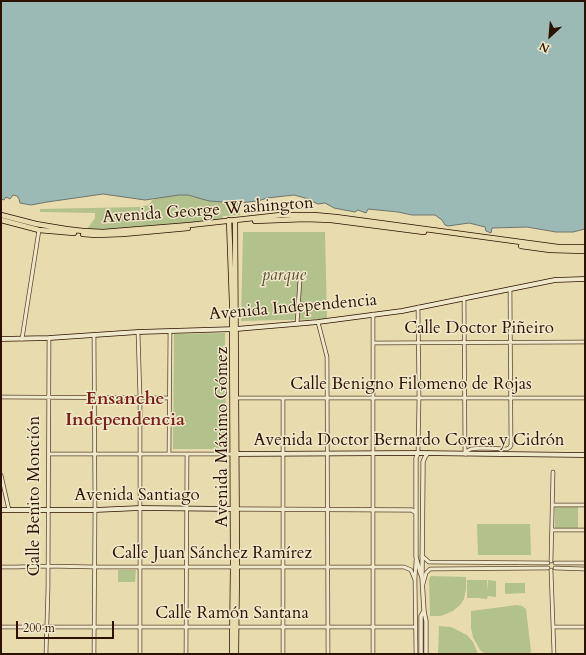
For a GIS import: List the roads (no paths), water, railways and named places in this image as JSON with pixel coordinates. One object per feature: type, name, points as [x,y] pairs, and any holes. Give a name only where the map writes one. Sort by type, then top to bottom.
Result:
[{"type":"main road","name":"Avenida George Washington","points":[[1,215],[39,227]]},
{"type":"main road","name":"Avenida George Washington","points":[[1,220],[96,235],[200,227],[232,221],[282,215],[314,215],[558,247],[585,247]]},
{"type":"main road","name":"Avenida George Washington","points":[[232,221],[279,219],[331,220],[550,250],[585,251]]},
{"type":"main road","name":"Avenida Máximo Gómez","points":[[232,221],[236,398],[235,454]]},
{"type":"main road","name":"Avenida Independencia","points":[[1,339],[234,329],[318,322],[402,311],[555,280],[585,279]]},
{"type":"main road","name":"Avenida Máximo Gómez","points":[[232,654],[235,566],[234,329]]},
{"type":"main road","name":"Avenida Doctor Bernardo Correa y Cidrón","points":[[235,454],[428,453],[585,455]]},
{"type":"main road","name":"Avenida Santiago","points":[[1,510],[95,510],[140,508],[235,510]]},
{"type":"main road","name":"Avenida Máximo Gómez","points":[[234,627],[236,654]]},
{"type":"street","points":[[22,339],[39,227]]},
{"type":"street","points":[[297,324],[300,280]]},
{"type":"street","points":[[466,454],[467,451],[471,449],[507,449],[511,445],[510,289]]},
{"type":"street","points":[[464,298],[466,454]]},
{"type":"street","points":[[416,654],[416,458],[418,453],[419,398],[418,307]]},
{"type":"street","points":[[373,314],[373,654]]},
{"type":"street","points":[[318,322],[327,357],[328,654]]},
{"type":"street","points":[[169,454],[170,331]]},
{"type":"street","points":[[138,332],[140,398],[140,654]]},
{"type":"street","points":[[94,335],[94,654]]},
{"type":"street","name":"Calle Benito Monción","points":[[46,654],[49,338]]},
{"type":"street","name":"Calle Doctor Piñeiro","points":[[373,343],[585,342]]},
{"type":"street","points":[[1,397],[170,398]]},
{"type":"street","name":"Calle Benigno Filomeno de Rojas","points":[[236,398],[585,398]]},
{"type":"street","points":[[283,398],[283,654]]},
{"type":"street","points":[[422,578],[423,462],[428,453]]},
{"type":"street","points":[[49,454],[235,454]]},
{"type":"street","points":[[186,654],[187,454]]},
{"type":"street","points":[[553,472],[551,562],[547,566],[551,569],[554,654]]},
{"type":"street","points":[[1,475],[9,510]]},
{"type":"street","points":[[552,505],[585,505]]},
{"type":"street","name":"Avenida Santiago","points":[[235,510],[412,510],[416,512]]},
{"type":"street","points":[[552,530],[585,530]]},
{"type":"street","points":[[422,556],[429,562],[585,563]]},
{"type":"street","points":[[416,557],[423,584],[426,622],[426,654]]},
{"type":"street","points":[[429,562],[430,569]]},
{"type":"street","points":[[480,562],[480,569]]},
{"type":"street","points":[[487,562],[487,569]]},
{"type":"street","points":[[551,562],[556,566],[551,569]]},
{"type":"street","name":"Calle Juan Sánchez Ramírez","points":[[1,567],[404,567],[411,570],[415,580]]},
{"type":"street","points":[[423,584],[426,573],[430,569],[585,569]]},
{"type":"street","points":[[421,654],[421,616],[424,611]]},
{"type":"street","name":"Calle Ramón Santana","points":[[1,627],[416,627]]},
{"type":"street","points":[[553,627],[585,627]]},
{"type":"water","points":[[1,1],[585,1],[585,229],[573,232],[556,232],[527,227],[492,228],[491,233],[486,231],[485,227],[469,223],[448,226],[435,215],[412,215],[368,209],[366,213],[358,210],[355,212],[334,208],[325,203],[318,204],[294,195],[238,203],[209,201],[188,195],[145,200],[103,194],[31,205],[20,203],[17,196],[13,195],[10,199],[6,197],[4,200],[1,199]]},
{"type":"district","name":"Ensanche Independencia","points":[[125,410]]},
{"type":"park label","name":"parque","points":[[284,276]]}]
